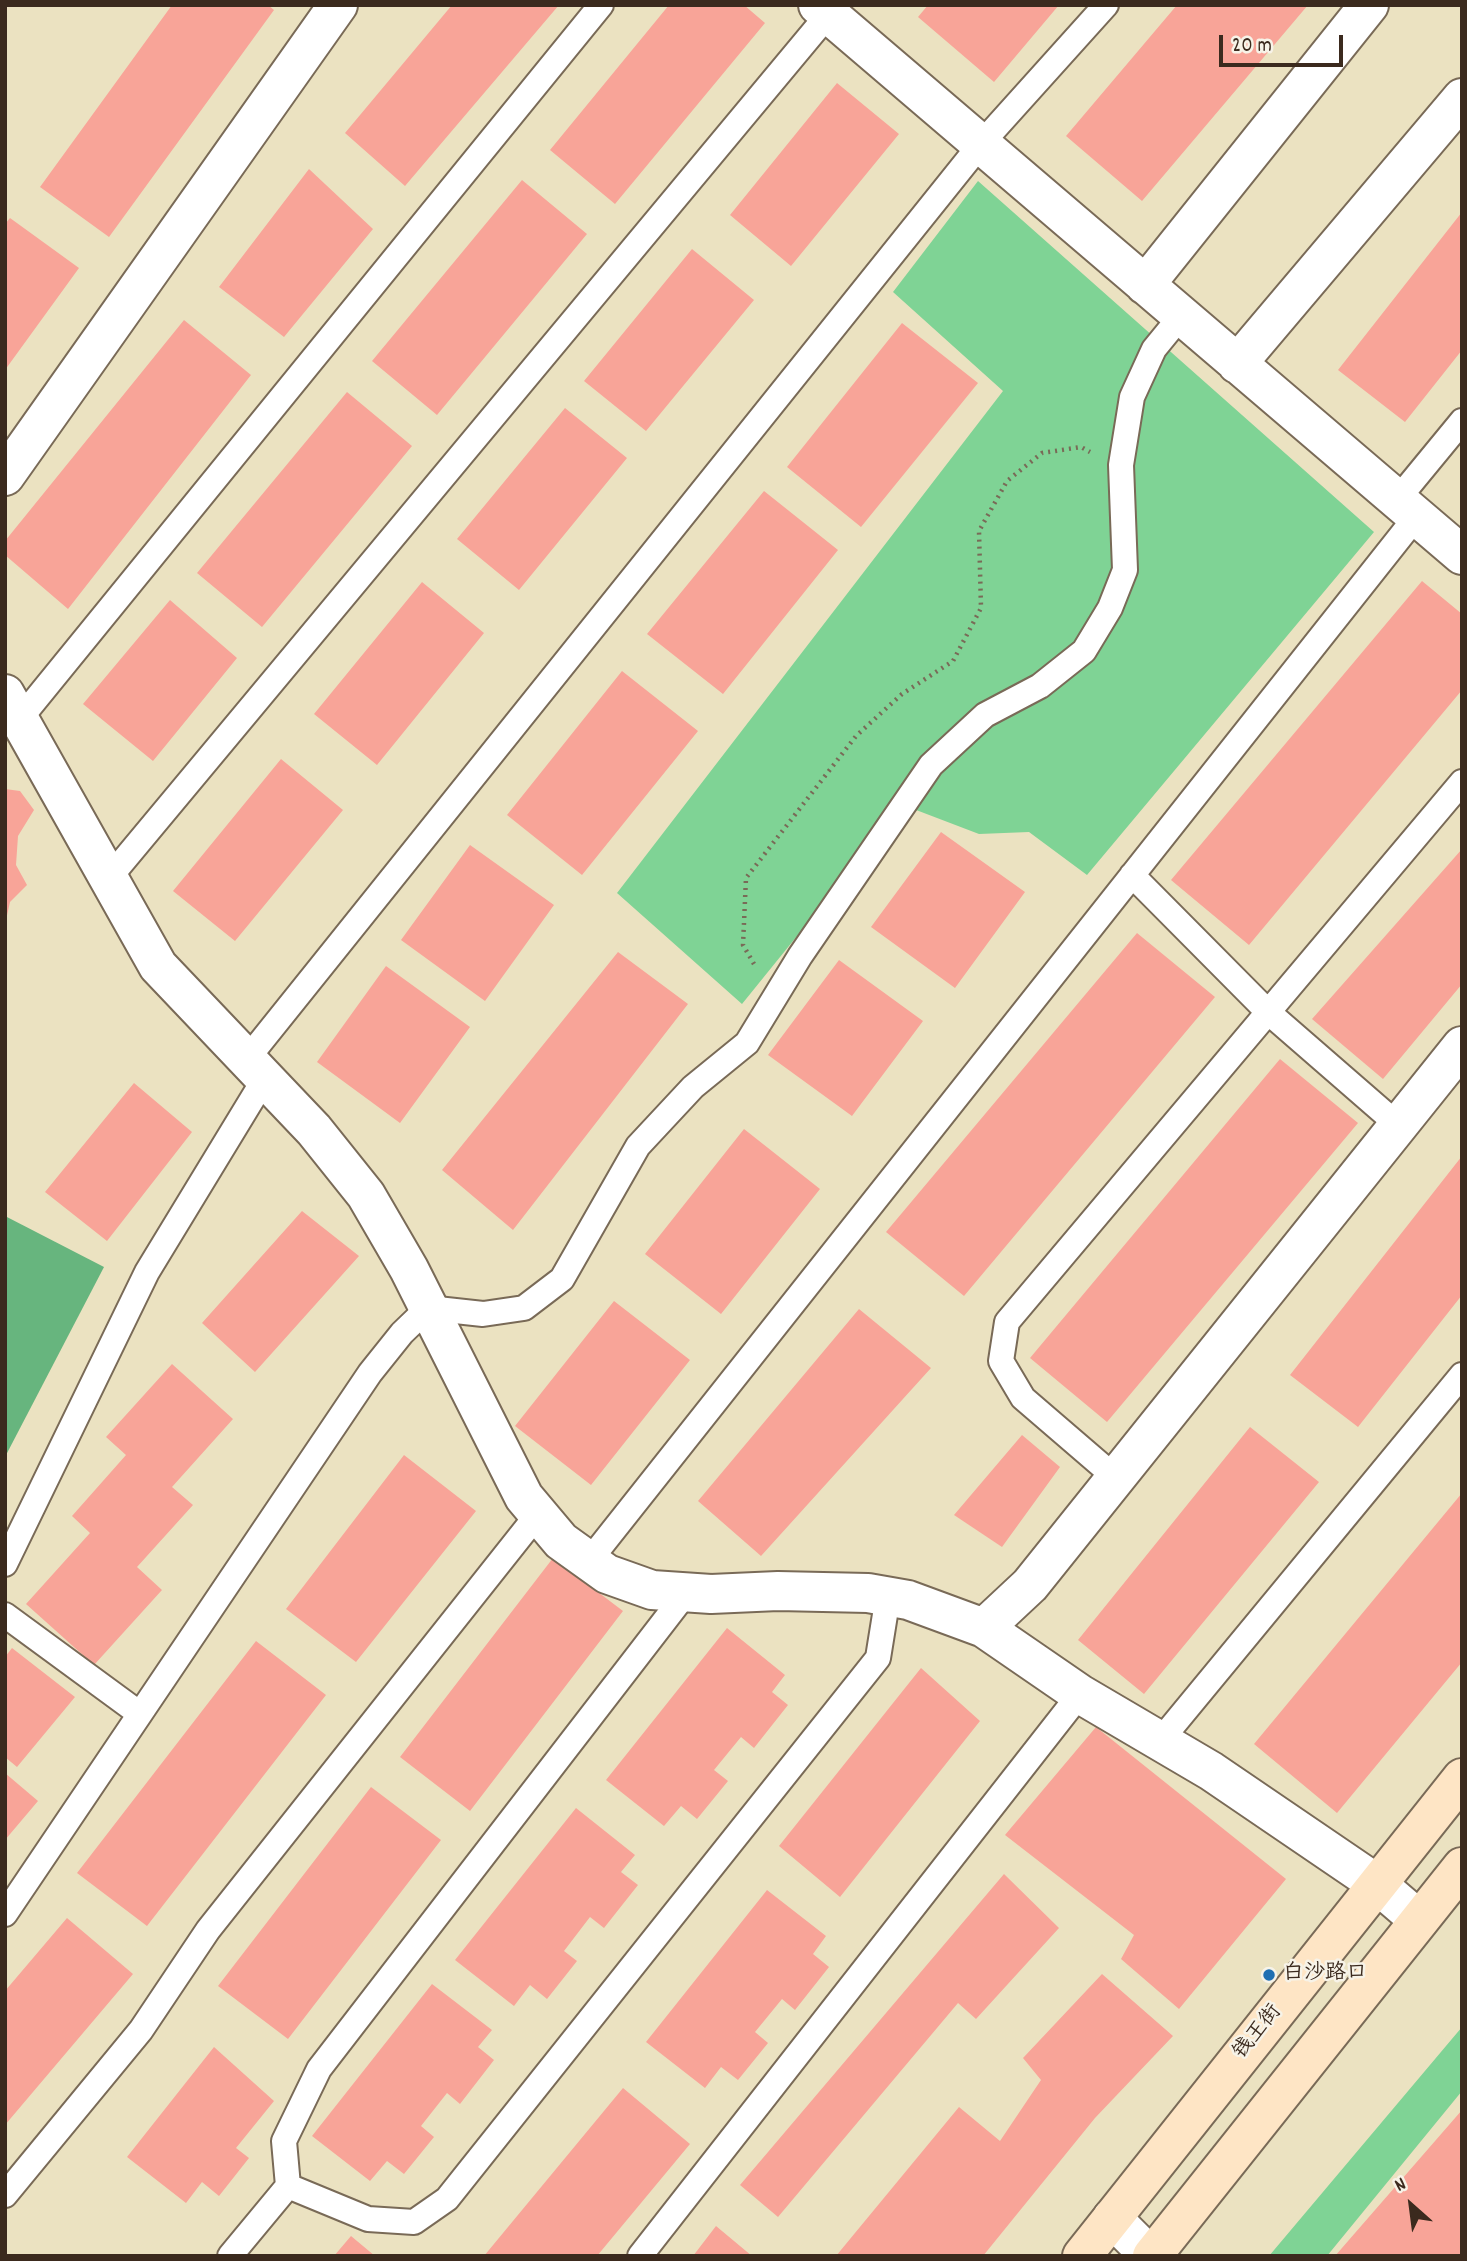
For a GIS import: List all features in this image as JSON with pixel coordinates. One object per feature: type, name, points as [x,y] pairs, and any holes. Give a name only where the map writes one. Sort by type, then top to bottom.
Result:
[{"type":"main road","name":"钱王街","points":[[1082,2256],[1462,1778]]},
{"type":"main road","points":[[1151,2256],[1462,1867]]},
{"type":"street","points":[[5,476],[338,5]]},
{"type":"street","points":[[1145,285],[1369,5]]},
{"type":"street","points":[[827,8],[980,145],[1462,555]]},
{"type":"street","points":[[1237,364],[1462,98]]},
{"type":"street","points":[[12,707],[158,966],[314,1130],[366,1195],[409,1269],[510,1473],[524,1497],[561,1541],[607,1574],[652,1590],[711,1594],[778,1591],[868,1593],[908,1600],[984,1628],[1080,1694],[1211,1771],[1377,1884],[1419,1920]]},
{"type":"street","points":[[984,1628],[1030,1586],[1462,1046]]},
{"type":"street","points":[[1112,2218],[1151,2256]]},
{"type":"lane","points":[[12,707],[601,5]]},
{"type":"lane","points":[[5,1564],[147,1272],[256,1068],[980,145],[1106,5]]},
{"type":"lane","points":[[109,878],[827,8]]},
{"type":"lane","points":[[5,1914],[370,1373],[402,1333],[428,1308],[483,1314],[524,1308],[562,1279],[638,1146],[693,1087],[747,1043],[800,956],[931,765],[985,715],[1040,686],[1084,651],[1110,608],[1125,570],[1121,466],[1132,397],[1154,349],[1181,316]]},
{"type":"lane","points":[[589,1561],[1132,875],[1407,508],[1462,421]]},
{"type":"lane","points":[[1116,1478],[1023,1398],[1001,1361],[1007,1322],[1462,782]]},
{"type":"lane","points":[[1132,875],[1268,1012],[1398,1125]]},
{"type":"lane","points":[[1160,1741],[1462,1375]]},
{"type":"lane","points":[[5,2195],[141,2030],[208,1930],[538,1514]]},
{"type":"lane","points":[[230,2256],[288,2186],[284,2141],[319,2069],[686,1593]]},
{"type":"lane","points":[[288,2186],[368,2219],[414,2222],[447,2199],[877,1658],[888,1596]]},
{"type":"lane","points":[[5,1615],[140,1714]]},
{"type":"lane","points":[[640,2256],[1080,1694]]},
{"type":"path","points":[[774,998],[743,945],[746,878],[856,736],[902,694],[953,661],[981,608],[979,531],[1007,481],[1042,453],[1081,447],[1121,466]]},
{"type":"green space","points":[[978,181],[1374,532],[1087,875],[1029,832],[979,834],[903,805],[742,1004],[617,893],[1003,391],[893,292]]},
{"type":"green space","points":[[5,1216],[104,1267],[5,1457]]},
{"type":"green space","points":[[1462,2027],[1462,2091],[1327,2256],[1269,2256]]},
{"type":"building","points":[[172,5],[268,5],[274,10],[109,237],[40,187]]},
{"type":"building","points":[[452,5],[559,5],[405,186],[345,133]]},
{"type":"building","points":[[669,5],[744,5],[765,23],[615,204],[550,150]]},
{"type":"building","points":[[928,5],[1059,5],[994,82],[918,17]]},
{"type":"building","points":[[1177,5],[1308,5],[1142,201],[1066,136]]},
{"type":"building","points":[[837,83],[899,134],[791,266],[730,215]]},
{"type":"building","points":[[309,169],[373,229],[284,337],[219,287]]},
{"type":"building","points":[[522,180],[587,234],[437,415],[372,361]]},
{"type":"building","points":[[1462,212],[1462,350],[1405,422],[1338,370]]},
{"type":"building","points":[[10,218],[79,268],[5,370],[5,224]]},
{"type":"building","points":[[692,249],[754,300],[646,431],[584,381]]},
{"type":"building","points":[[184,320],[251,375],[68,609],[5,555],[5,541]]},
{"type":"building","points":[[902,323],[978,383],[861,527],[787,467]]},
{"type":"building","points":[[347,392],[412,446],[262,627],[197,573]]},
{"type":"building","points":[[565,408],[627,458],[519,590],[457,539]]},
{"type":"building","points":[[764,491],[838,550],[723,694],[647,634]]},
{"type":"building","points":[[1422,581],[1462,614],[1462,690],[1249,945],[1171,880]]},
{"type":"building","points":[[422,582],[484,633],[377,765],[314,714]]},
{"type":"building","points":[[170,600],[237,658],[153,761],[83,704]]},
{"type":"building","points":[[622,671],[698,731],[582,875],[507,815]]},
{"type":"building","points":[[281,759],[343,810],[235,941],[173,891]]},
{"type":"building","points":[[5,789],[20,791],[34,810],[18,836],[16,865],[27,885],[10,902],[6,920]]},
{"type":"building","points":[[941,832],[1025,892],[955,988],[871,927]]},
{"type":"building","points":[[470,845],[554,905],[485,1001],[401,940]]},
{"type":"building","points":[[1462,849],[1462,984],[1383,1079],[1312,1019]]},
{"type":"building","points":[[1137,933],[1215,997],[964,1296],[886,1232]]},
{"type":"building","points":[[618,952],[688,1004],[513,1230],[442,1170]]},
{"type":"building","points":[[839,960],[923,1021],[852,1116],[768,1055]]},
{"type":"building","points":[[386,966],[470,1027],[400,1123],[317,1062]]},
{"type":"building","points":[[1280,1059],[1358,1123],[1107,1422],[1030,1358]]},
{"type":"building","points":[[134,1083],[192,1132],[107,1241],[45,1192]]},
{"type":"building","points":[[744,1129],[820,1189],[721,1314],[645,1254]]},
{"type":"building","points":[[1462,1156],[1462,1295],[1358,1427],[1290,1375]]},
{"type":"building","points":[[302,1211],[359,1256],[255,1372],[202,1323]]},
{"type":"building","points":[[614,1301],[690,1360],[591,1485],[515,1426]]},
{"type":"building","points":[[859,1309],[931,1368],[761,1556],[698,1501]]},
{"type":"building","points":[[172,1364],[233,1419],[172,1487],[193,1505],[137,1567],[162,1590],[94,1665],[26,1604],[90,1533],[72,1516],[126,1455],[106,1437]]},
{"type":"building","points":[[1250,1427],[1319,1482],[1144,1694],[1078,1640]]},
{"type":"building","points":[[1022,1435],[1060,1467],[1002,1547],[954,1515]]},
{"type":"building","points":[[404,1455],[476,1511],[356,1662],[286,1609]]},
{"type":"building","points":[[1462,1493],[1462,1662],[1337,1813],[1254,1744]]},
{"type":"building","points":[[553,1558],[623,1611],[470,1811],[400,1757]]},
{"type":"building","points":[[727,1628],[785,1675],[772,1692],[788,1705],[754,1748],[741,1737],[714,1770],[728,1781],[697,1819],[681,1806],[664,1826],[606,1780]]},
{"type":"building","points":[[256,1641],[326,1695],[147,1926],[77,1873]]},
{"type":"building","points":[[12,1648],[75,1697],[17,1767],[5,1757],[5,1657]]},
{"type":"building","points":[[921,1668],[980,1721],[840,1897],[779,1846]]},
{"type":"building","points":[[1096,1727],[1286,1879],[1179,2009],[1121,1959],[1134,1935],[1005,1835]]},
{"type":"building","points":[[5,1773],[38,1801],[5,1840]]},
{"type":"building","points":[[371,1787],[441,1840],[288,2039],[218,1986]]},
{"type":"building","points":[[576,1808],[635,1855],[621,1872],[638,1885],[604,1928],[590,1917],[564,1951],[577,1961],[547,1999],[530,1985],[514,2006],[455,1960]]},
{"type":"building","points":[[1004,1874],[1059,1928],[976,2019],[958,2003],[778,2217],[740,2185]]},
{"type":"building","points":[[767,1890],[826,1936],[813,1954],[829,1967],[795,2010],[782,1999],[755,2032],[768,2043],[738,2080],[721,2067],[705,2088],[646,2042]]},
{"type":"building","points":[[67,1918],[133,1974],[5,2125],[5,1991]]},
{"type":"building","points":[[1102,1974],[1173,2036],[1095,2118],[983,2256],[836,2256],[959,2107],[1000,2141],[1041,2080],[1023,2058]]},
{"type":"building","points":[[432,1984],[492,2030],[478,2047],[494,2060],[460,2104],[447,2093],[421,2126],[434,2137],[404,2174],[387,2161],[370,2181],[312,2136]]},
{"type":"building","points":[[214,2047],[274,2101],[236,2148],[249,2158],[219,2196],[202,2182],[186,2203],[127,2157]]},
{"type":"building","points":[[623,2088],[690,2144],[597,2256],[484,2256]]},
{"type":"building","points":[[1462,2110],[1462,2256],[1335,2256]]},
{"type":"building","points":[[716,2226],[752,2256],[693,2256]]},
{"type":"building","points":[[351,2236],[375,2256],[334,2256]]},
{"type":"place","name":"白沙路口","points":[[1269,1975]]}]
